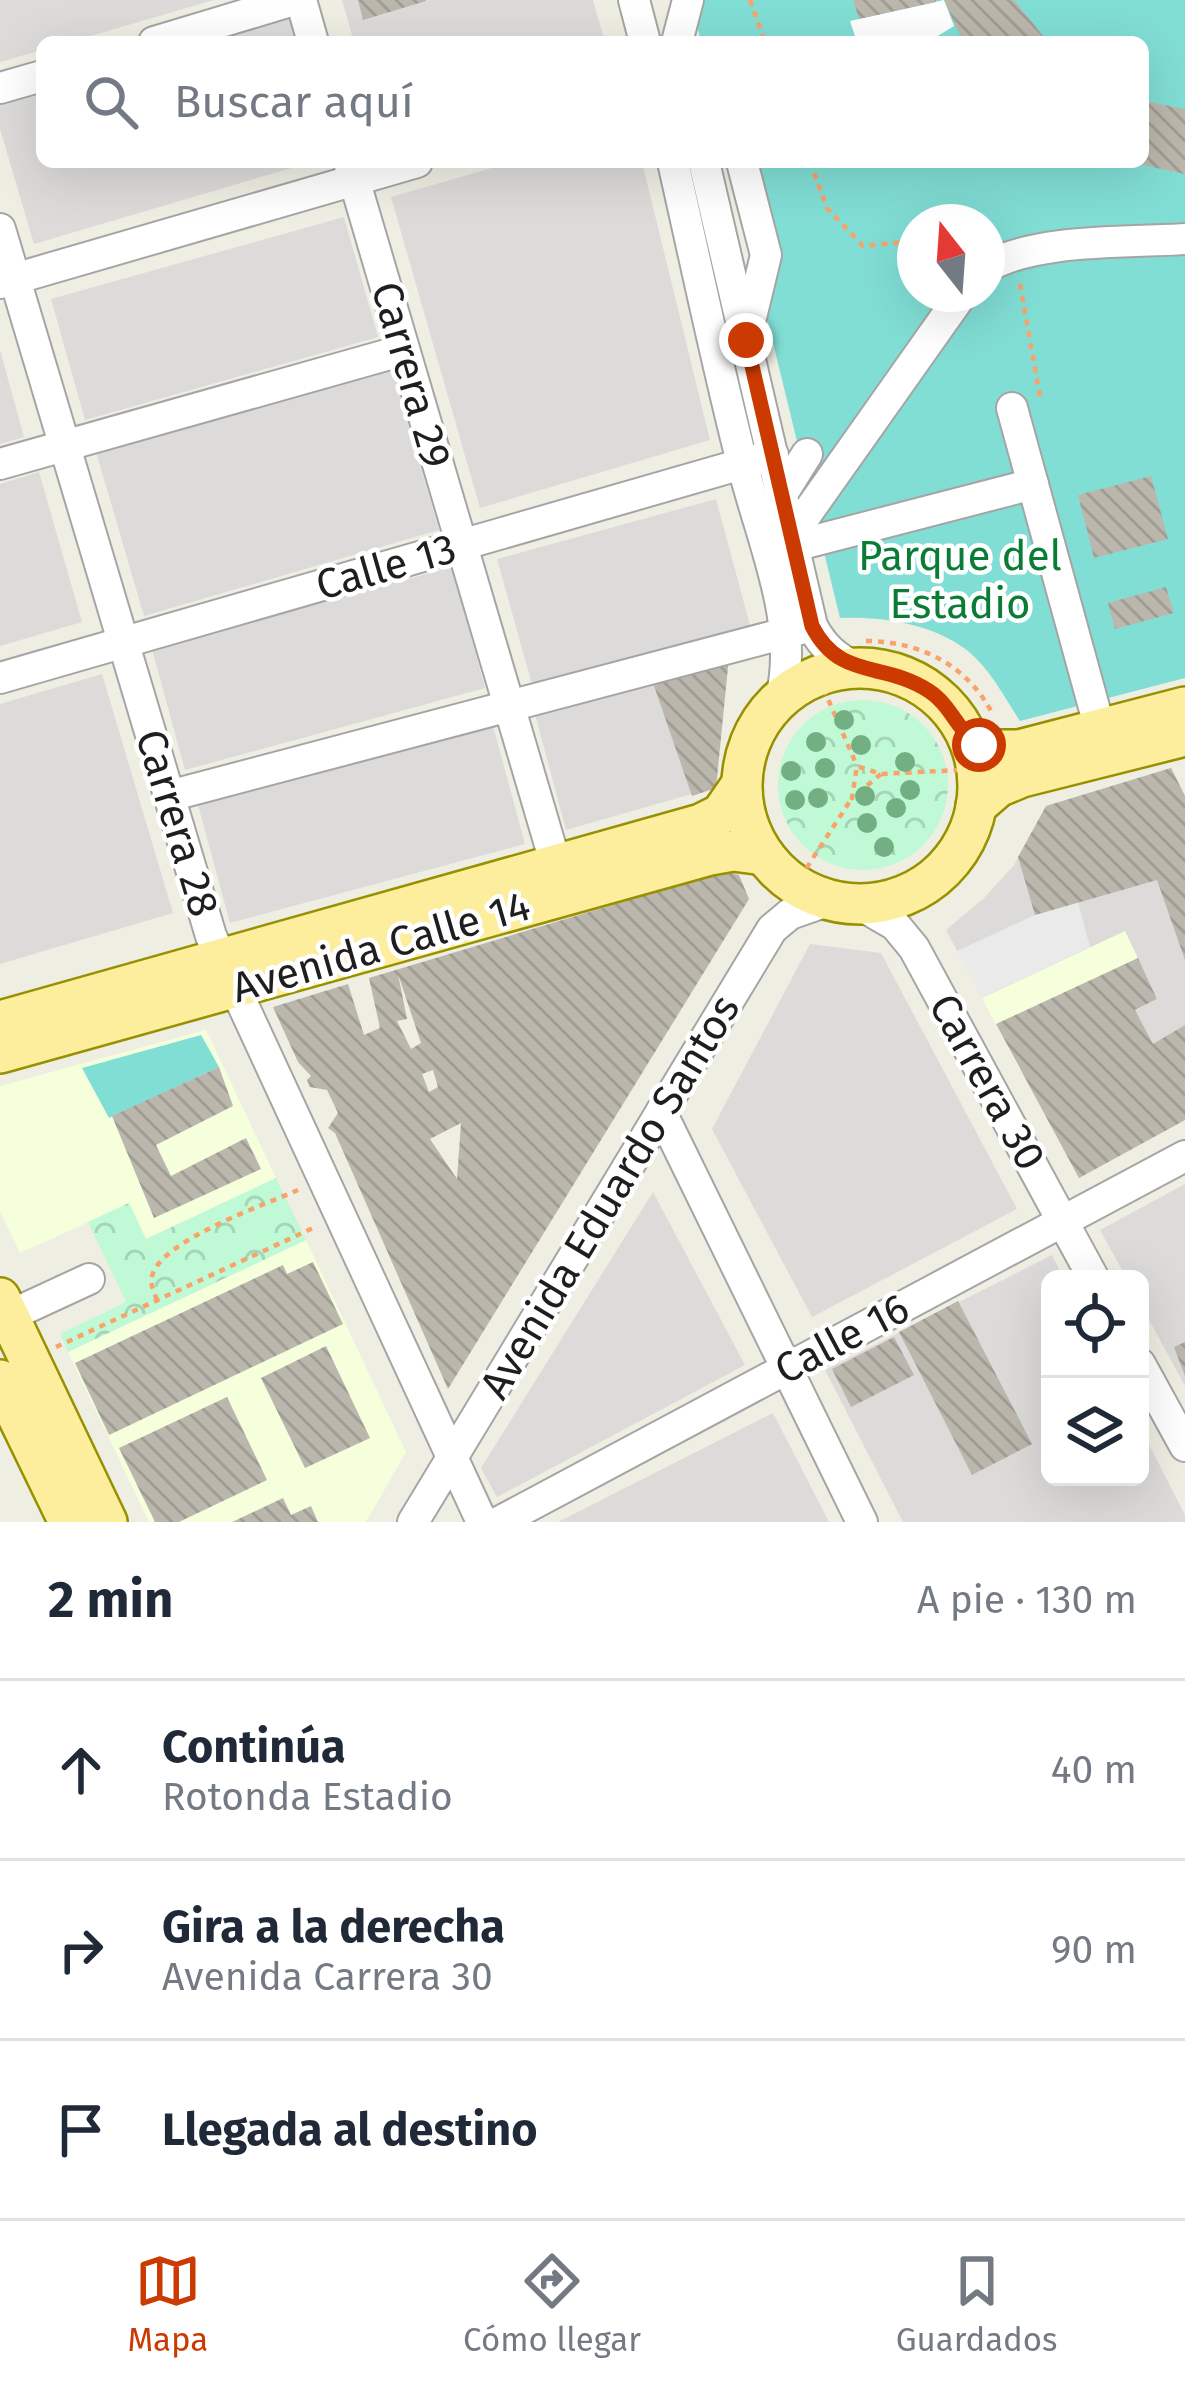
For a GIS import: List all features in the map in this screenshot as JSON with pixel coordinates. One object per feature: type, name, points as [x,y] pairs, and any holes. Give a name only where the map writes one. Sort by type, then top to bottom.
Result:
[{"type":"main road","points":[[1181,727],[998,787],[980,760],[954,714],[935,694],[911,679],[844,662],[781,698],[760,723],[746,753],[741,785],[744,810],[764,855],[828,896],[891,899],[922,886],[947,865],[966,838],[980,760],[989,750],[1006,752],[1100,729],[1181,727]]},
{"type":"main road","name":"Avenida Calle 14","points":[[0,1053],[556,865],[701,824],[721,814],[741,785]]},
{"type":"main road","name":"Avenida Calle 14","points":[[0,1021],[227,974],[733,851],[764,855]]},
{"type":"main road","points":[[4,1307],[15,1370],[68,1522]]},
{"type":"main road","points":[[15,1370],[107,1522]]},
{"type":"street","points":[[175,36],[298,0],[312,36]]},
{"type":"street","points":[[634,0],[643,36]]},
{"type":"street","points":[[666,0],[675,36]]},
{"type":"street","points":[[678,36],[688,0]]},
{"type":"street","points":[[0,88],[36,78]]},
{"type":"street","points":[[674,168],[742,464],[799,629],[844,662]]},
{"type":"street","points":[[705,168],[793,541],[799,629],[781,698]]},
{"type":"street","points":[[744,168],[766,255],[746,340]]},
{"type":"street","points":[[7,281],[351,171]]},
{"type":"street","name":"Carrera 29","points":[[351,171],[556,865]]},
{"type":"street","name":"Carrera 28","points":[[0,229],[7,281],[64,446],[227,974],[482,1522]]},
{"type":"street","points":[[1005,260],[1050,248],[1185,239]]},
{"type":"street","points":[[793,541],[950,312]]},
{"type":"street","points":[[0,464],[404,350]]},
{"type":"street","points":[[1028,410],[1033,484],[1100,729]]},
{"type":"street","points":[[782,494],[807,454]]},
{"type":"street","name":"Calle 13","points":[[0,679],[772,455]]},
{"type":"street","points":[[793,541],[1033,484]]},
{"type":"street","points":[[169,796],[799,629]]},
{"type":"street","name":"Avenida Eduardo Santos","points":[[413,1522],[772,929],[790,914],[828,896]]},
{"type":"street","name":"Carrera 30","points":[[828,896],[895,925],[914,948],[1089,1270]]},
{"type":"street","points":[[661,1112],[862,1522]]},
{"type":"street","name":"Calle 16","points":[[499,1522],[1185,1156]]},
{"type":"street","points":[[4,1307],[89,1280]]},
{"type":"street","points":[[1148,1378],[1185,1447]]},
{"type":"path","points":[[749,0],[763,36]]},
{"type":"path","points":[[812,168],[826,208],[863,246],[897,243]]},
{"type":"path","points":[[1005,283],[1028,410]]},
{"type":"path","points":[[828,896],[857,766],[844,662],[893,643],[939,658],[976,686],[980,760],[881,774],[857,766]]},
{"type":"path","points":[[853,798],[881,774]]},
{"type":"path","points":[[157,1300],[150,1280],[155,1267],[174,1249],[321,1179]]},
{"type":"path","points":[[15,1370],[338,1216]]},
{"type":"shaded area","points":[[0,0],[214,0],[91,36],[36,36],[36,52],[0,62]]},
{"type":"shaded area","points":[[342,0],[593,0],[603,36],[352,36]]},
{"type":"shaded area","points":[[289,17],[295,36],[224,36]]},
{"type":"shaded area","points":[[36,92],[36,168],[292,168],[34,244],[0,129],[0,102]]},
{"type":"shaded area","points":[[492,168],[643,168],[710,440],[480,508],[391,197]]},
{"type":"shaded area","points":[[344,217],[378,337],[85,420],[51,299]]},
{"type":"shaded area","points":[[0,350],[24,437],[0,444]]},
{"type":"shaded area","points":[[391,366],[439,530],[144,616],[96,452]]},
{"type":"shaded area","points":[[39,472],[82,622],[0,646],[0,484]]},
{"type":"shaded area","points":[[716,499],[751,629],[533,688],[497,559]]},
{"type":"shaded area","points":[[452,567],[485,688],[185,770],[152,649]]},
{"type":"shaded area","points":[[729,657],[713,788],[566,830],[535,714]]},
{"type":"shaded area","points":[[102,674],[173,913],[0,964],[0,704]]},
{"type":"shaded area","points":[[492,722],[525,844],[230,923],[197,801]]},
{"type":"shaded area","points":[[1171,768],[1185,796],[1185,1120],[1079,1178],[946,930],[1014,865],[1046,806]]},
{"type":"shaded area","points":[[1078,902],[1090,947],[982,998],[957,951],[1035,915]]},
{"type":"shaded area","points":[[1125,931],[1157,999],[1020,1070],[982,998]]},
{"type":"shaded area","points":[[810,944],[881,953],[1017,1209],[812,1317],[712,1129]]},
{"type":"shaded area","points":[[206,1030],[276,1178],[146,1239],[128,1204],[20,1253],[0,1212],[0,1086]]},
{"type":"shaded area","points":[[1185,1184],[1185,1386],[1149,1320],[1149,1270],[1122,1270],[1100,1230]]},
{"type":"shaded area","points":[[653,1192],[745,1365],[497,1497],[481,1468]]},
{"type":"shaded area","points":[[306,1240],[406,1452],[366,1522],[149,1522],[68,1352]]},
{"type":"shaded area","points":[[1052,1255],[1060,1270],[1041,1270],[1041,1486],[1149,1486],[1149,1445],[1185,1522],[903,1522],[825,1370]]},
{"type":"shaded area","points":[[773,1413],[829,1522],[558,1522]]},
{"type":"green space","name":"Parque del Estadio","points":[[691,0],[1185,0],[1185,678],[1020,721],[997,684],[968,651],[940,634],[873,619],[840,618],[730,168],[1149,168],[1149,36],[700,36]]},
{"type":"green space","points":[[863,700],[896,706],[923,725],[942,752],[948,785],[942,818],[923,845],[896,864],[863,870],[830,864],[803,845],[784,818],[778,785],[784,752],[803,725],[830,706]]},
{"type":"green space","points":[[201,1035],[219,1067],[109,1118],[82,1068]]},
{"type":"green space","points":[[276,1178],[306,1240],[68,1352],[60,1334],[126,1302],[88,1222],[129,1203],[146,1239]]},
{"type":"pier","points":[[944,0],[954,26],[938,36],[855,36],[850,21]]},
{"type":"building","points":[[358,0],[426,0],[426,1],[363,20]]},
{"type":"building","points":[[853,0],[936,0],[936,2],[859,19]]},
{"type":"building","points":[[944,0],[1014,0],[1043,36],[960,36]]},
{"type":"building","points":[[1149,102],[1185,109],[1185,174],[1149,166]]},
{"type":"building","points":[[1151,476],[1168,539],[1094,558],[1078,495]]},
{"type":"building","points":[[1166,587],[1174,613],[1115,629],[1108,603]]},
{"type":"building","points":[[729,657],[716,788],[692,796],[652,680]]},
{"type":"building","points":[[1171,768],[1185,796],[1185,960],[1157,880],[1035,915],[1018,857],[1046,806]]},
{"type":"building","points":[[726,871],[739,875],[749,899],[448,1389],[335,1133],[328,1128],[338,1113],[327,1090],[310,1087],[307,1080],[311,1076],[298,1062],[273,1007],[348,984],[364,1035],[380,1028],[369,978]],"holes":[[[398,974],[421,1043],[411,1049],[397,1021],[407,1019]],[[433,1070],[438,1087],[429,1092],[422,1074]],[[461,1123],[457,1179],[430,1139]]]},
{"type":"building","points":[[1138,958],[1157,999],[1135,1010],[1153,1044],[1185,1025],[1185,1120],[1079,1178],[996,1024]]},
{"type":"building","points":[[219,1067],[233,1106],[156,1145],[171,1176],[246,1138],[261,1169],[154,1218],[112,1116]]},
{"type":"building","points":[[313,1262],[343,1324],[109,1435],[75,1363],[283,1265],[287,1274]]},
{"type":"building","points":[[958,1301],[1032,1444],[972,1475],[899,1332]]},
{"type":"building","points":[[894,1337],[914,1375],[851,1407],[832,1369]]},
{"type":"building","points":[[1185,1342],[1185,1376],[1174,1347]]},
{"type":"building","points":[[326,1346],[370,1438],[305,1468],[261,1378]]},
{"type":"building","points":[[227,1397],[267,1480],[179,1522],[155,1522],[119,1448]]},
{"type":"building","points":[[283,1498],[291,1515],[311,1506],[318,1522],[232,1522]]},
{"type":"route","points":[[746,340],[812,626],[822,645],[856,668],[884,670],[935,694],[968,738],[979,745]]}]
